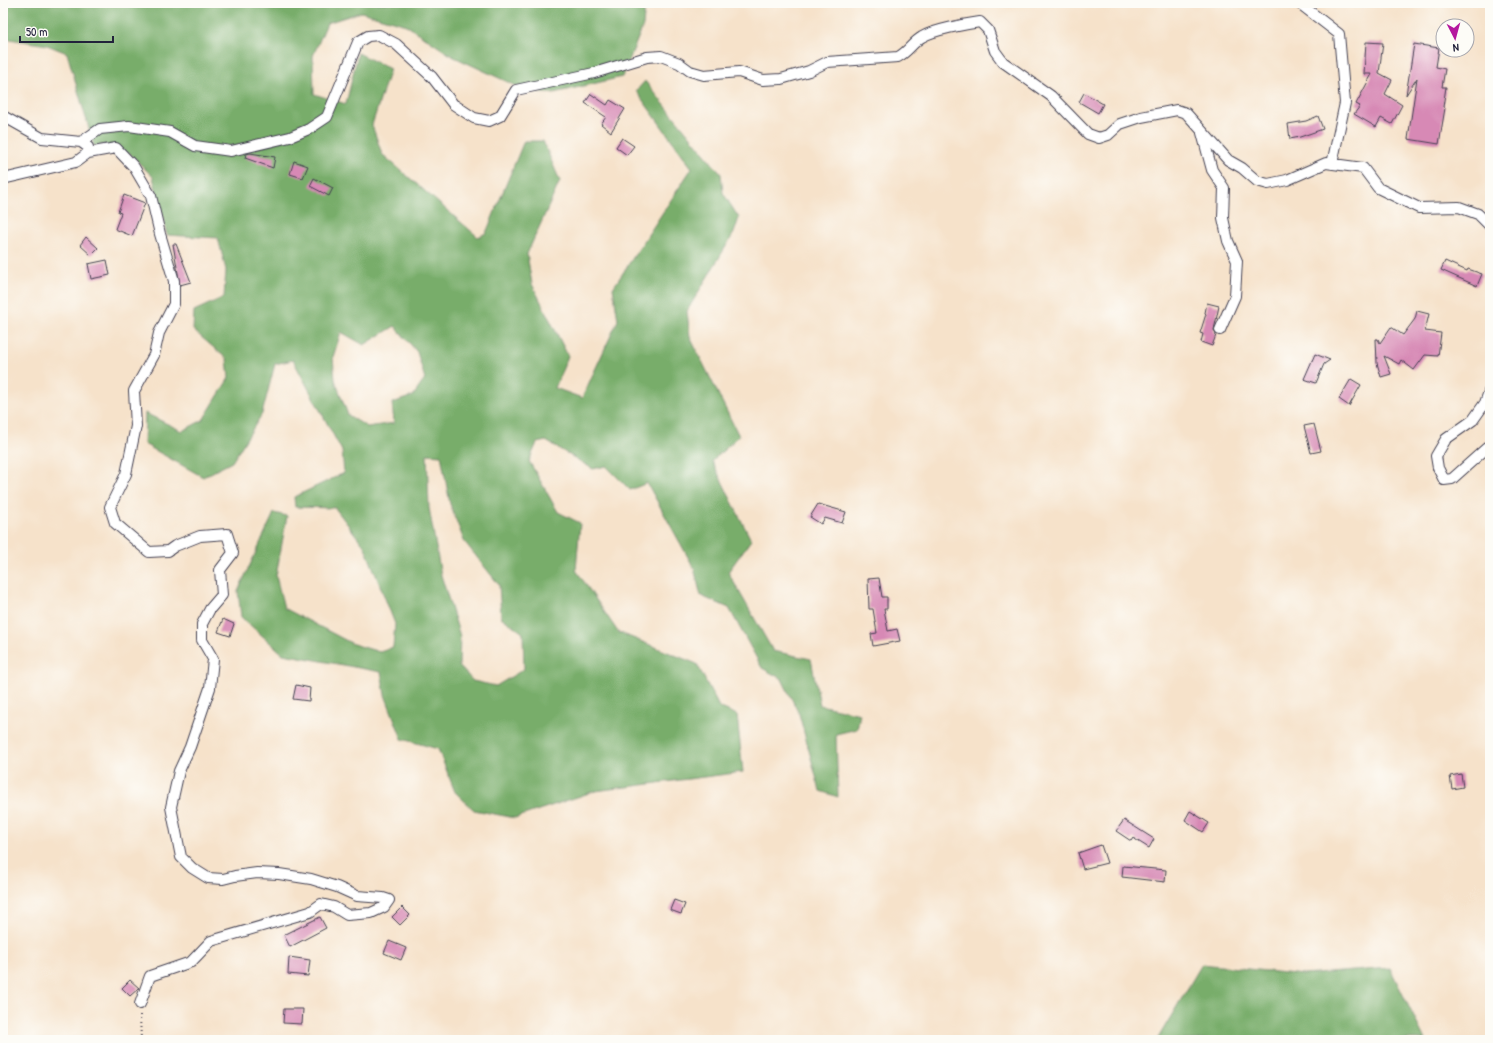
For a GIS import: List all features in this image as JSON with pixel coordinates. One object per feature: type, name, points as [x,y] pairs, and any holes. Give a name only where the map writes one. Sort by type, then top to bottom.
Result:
[{"type":"street","points":[[1299,3],[1339,34],[1345,103],[1332,164]]},
{"type":"street","points":[[81,142],[100,129],[129,126],[170,132],[195,146],[231,151],[290,137],[309,129],[327,117],[358,42],[368,36],[379,35],[396,44],[432,77],[454,104],[474,118],[489,121],[500,116],[516,90],[594,73],[647,56],[661,56],[679,63],[690,72],[704,75],[739,72],[763,80],[781,79],[809,71],[827,62],[898,57],[906,53],[922,37],[962,25],[980,22],[988,30],[995,51],[1003,62],[1051,96],[1088,134],[1099,138],[1108,135],[1120,124],[1141,117],[1177,110],[1186,112],[1228,160],[1242,168],[1257,181],[1268,184],[1286,180],[1326,164],[1363,168],[1378,188],[1419,208],[1458,207],[1478,214],[1490,226]]},
{"type":"street","points":[[3,116],[42,138],[81,142],[88,147],[88,153]]},
{"type":"street","points":[[1202,131],[1212,170],[1224,188],[1223,218],[1228,241],[1237,261],[1235,296],[1220,330]]},
{"type":"street","points":[[3,179],[76,162],[88,153],[116,148],[134,166],[151,196],[160,234],[174,281],[174,304],[159,333],[154,355],[134,391],[136,426],[129,460],[126,474],[110,507],[115,523],[149,552],[168,551],[175,546],[200,536],[227,534],[233,553],[220,570],[222,595],[210,609],[202,624],[202,640],[214,659],[210,688],[190,747],[179,771],[171,807],[181,857],[192,868],[208,878],[223,879],[235,876],[257,874],[279,874],[311,879],[337,887],[357,896],[383,898],[389,900],[384,907],[371,913],[348,915],[334,906],[322,904],[310,912],[211,941],[191,962],[150,976],[140,1004]]},
{"type":"street","points":[[1490,389],[1485,403],[1473,420],[1446,439],[1436,456],[1438,468],[1444,480],[1452,479],[1490,444]]},
{"type":"path","points":[[140,1004],[141,1040]]},
{"type":"green space","points":[[3,3],[645,3],[643,26],[622,77],[554,93],[527,91],[452,56],[406,25],[361,12],[327,23],[313,56],[314,94],[346,104],[358,53],[390,69],[372,125],[382,154],[478,237],[486,233],[524,141],[543,141],[560,181],[527,254],[532,284],[568,356],[555,388],[582,398],[618,320],[613,288],[692,168],[636,91],[645,81],[721,174],[723,193],[739,218],[734,233],[687,311],[690,337],[739,436],[712,461],[751,540],[728,572],[773,651],[811,659],[820,705],[860,714],[857,729],[836,734],[838,797],[820,791],[799,714],[782,679],[762,668],[729,608],[701,596],[694,568],[647,483],[630,490],[606,466],[593,469],[546,441],[537,443],[529,461],[558,512],[580,523],[576,570],[618,632],[697,664],[719,707],[737,715],[743,772],[595,791],[515,818],[474,810],[455,792],[438,749],[402,739],[385,695],[381,672],[283,654],[241,617],[238,591],[274,513],[287,516],[276,576],[284,608],[353,644],[380,652],[393,647],[395,624],[365,547],[335,508],[295,507],[294,497],[344,473],[342,451],[293,360],[275,364],[262,414],[232,462],[203,477],[144,444],[145,413],[182,431],[203,420],[229,378],[227,359],[193,330],[194,311],[224,297],[226,270],[218,238],[167,235],[153,177],[130,154],[103,145],[94,146],[67,53],[47,45],[3,38]],"holes":[[[395,326],[417,352],[425,379],[413,396],[392,403],[394,423],[367,427],[348,415],[335,380],[333,357],[341,332],[364,345]],[[427,454],[441,455],[450,504],[464,541],[499,585],[501,617],[523,633],[524,669],[496,686],[473,681],[459,666],[460,636],[441,575],[429,508]]]},
{"type":"green space","points":[[1202,964],[1303,975],[1390,968],[1425,1040],[1157,1040]]},
{"type":"building","points":[[1366,42],[1383,43],[1379,73],[1392,80],[1385,94],[1402,105],[1392,124],[1381,118],[1376,127],[1354,114],[1360,106],[1356,104],[1372,74],[1364,74]]},
{"type":"building","points":[[1414,44],[1435,47],[1435,58],[1437,58],[1436,67],[1445,69],[1442,87],[1446,87],[1443,107],[1445,108],[1439,144],[1408,139],[1417,78],[1406,95]]},
{"type":"building","points":[[1084,93],[1103,104],[1098,113],[1079,102]]},
{"type":"building","points":[[591,94],[607,105],[610,100],[625,109],[611,132],[601,124],[606,117],[585,103]]},
{"type":"building","points":[[1318,116],[1323,129],[1290,139],[1288,124],[1306,121]]},
{"type":"building","points":[[622,138],[634,146],[627,155],[616,147]]},
{"type":"building","points":[[250,153],[275,157],[273,168],[245,158],[246,154]]},
{"type":"building","points":[[294,161],[308,166],[303,178],[290,174]]},
{"type":"building","points":[[314,178],[333,188],[329,196],[310,186]]},
{"type":"building","points":[[124,195],[145,203],[132,236],[115,229],[121,213],[118,212]]},
{"type":"building","points":[[86,237],[98,248],[91,255],[80,245]]},
{"type":"building","points":[[173,244],[176,244],[191,282],[180,285]]},
{"type":"building","points":[[107,260],[110,275],[91,279],[88,264]]},
{"type":"building","points":[[1445,261],[1467,271],[1468,269],[1482,274],[1477,286],[1441,270]]},
{"type":"building","points":[[1207,303],[1219,306],[1214,330],[1216,335],[1212,346],[1201,342],[1203,334],[1200,333],[1206,314]]},
{"type":"building","points":[[1417,311],[1429,314],[1425,331],[1441,333],[1438,356],[1425,355],[1414,370],[1401,360],[1399,364],[1384,356],[1391,374],[1381,377],[1377,363],[1376,339],[1378,339],[1380,343],[1391,327],[1403,335],[1415,319]]},
{"type":"building","points":[[1315,354],[1330,360],[1324,364],[1316,383],[1304,379]]},
{"type":"building","points":[[1351,379],[1361,385],[1349,406],[1339,399]]},
{"type":"building","points":[[1314,424],[1321,451],[1311,453],[1304,426]]},
{"type":"building","points":[[818,504],[846,512],[842,523],[825,518],[821,524],[810,517]]},
{"type":"building","points":[[879,578],[882,597],[887,597],[887,609],[884,609],[888,631],[897,629],[900,641],[873,646],[871,634],[877,633],[873,609],[869,609],[868,579]]},
{"type":"building","points":[[223,619],[234,624],[230,636],[218,632]]},
{"type":"building","points":[[296,685],[310,688],[309,701],[293,699]]},
{"type":"building","points":[[1461,774],[1463,787],[1452,789],[1450,776]]},
{"type":"building","points":[[1190,811],[1209,823],[1203,832],[1185,820]]},
{"type":"building","points":[[1124,820],[1154,839],[1149,848],[1133,838],[1131,841],[1116,831]]},
{"type":"building","points":[[1101,845],[1107,863],[1083,869],[1078,853]]},
{"type":"building","points":[[1123,866],[1166,870],[1165,882],[1122,877]]},
{"type":"building","points":[[674,900],[685,904],[681,914],[670,910]]},
{"type":"building","points":[[402,907],[410,915],[400,925],[392,917]]},
{"type":"building","points":[[320,917],[326,928],[290,947],[284,935]]},
{"type":"building","points":[[389,941],[406,948],[401,960],[384,953]]},
{"type":"building","points":[[289,957],[310,960],[308,976],[288,974]]},
{"type":"building","points":[[130,980],[139,988],[130,996],[122,988]]},
{"type":"building","points":[[284,1009],[303,1009],[302,1024],[283,1023]]}]
